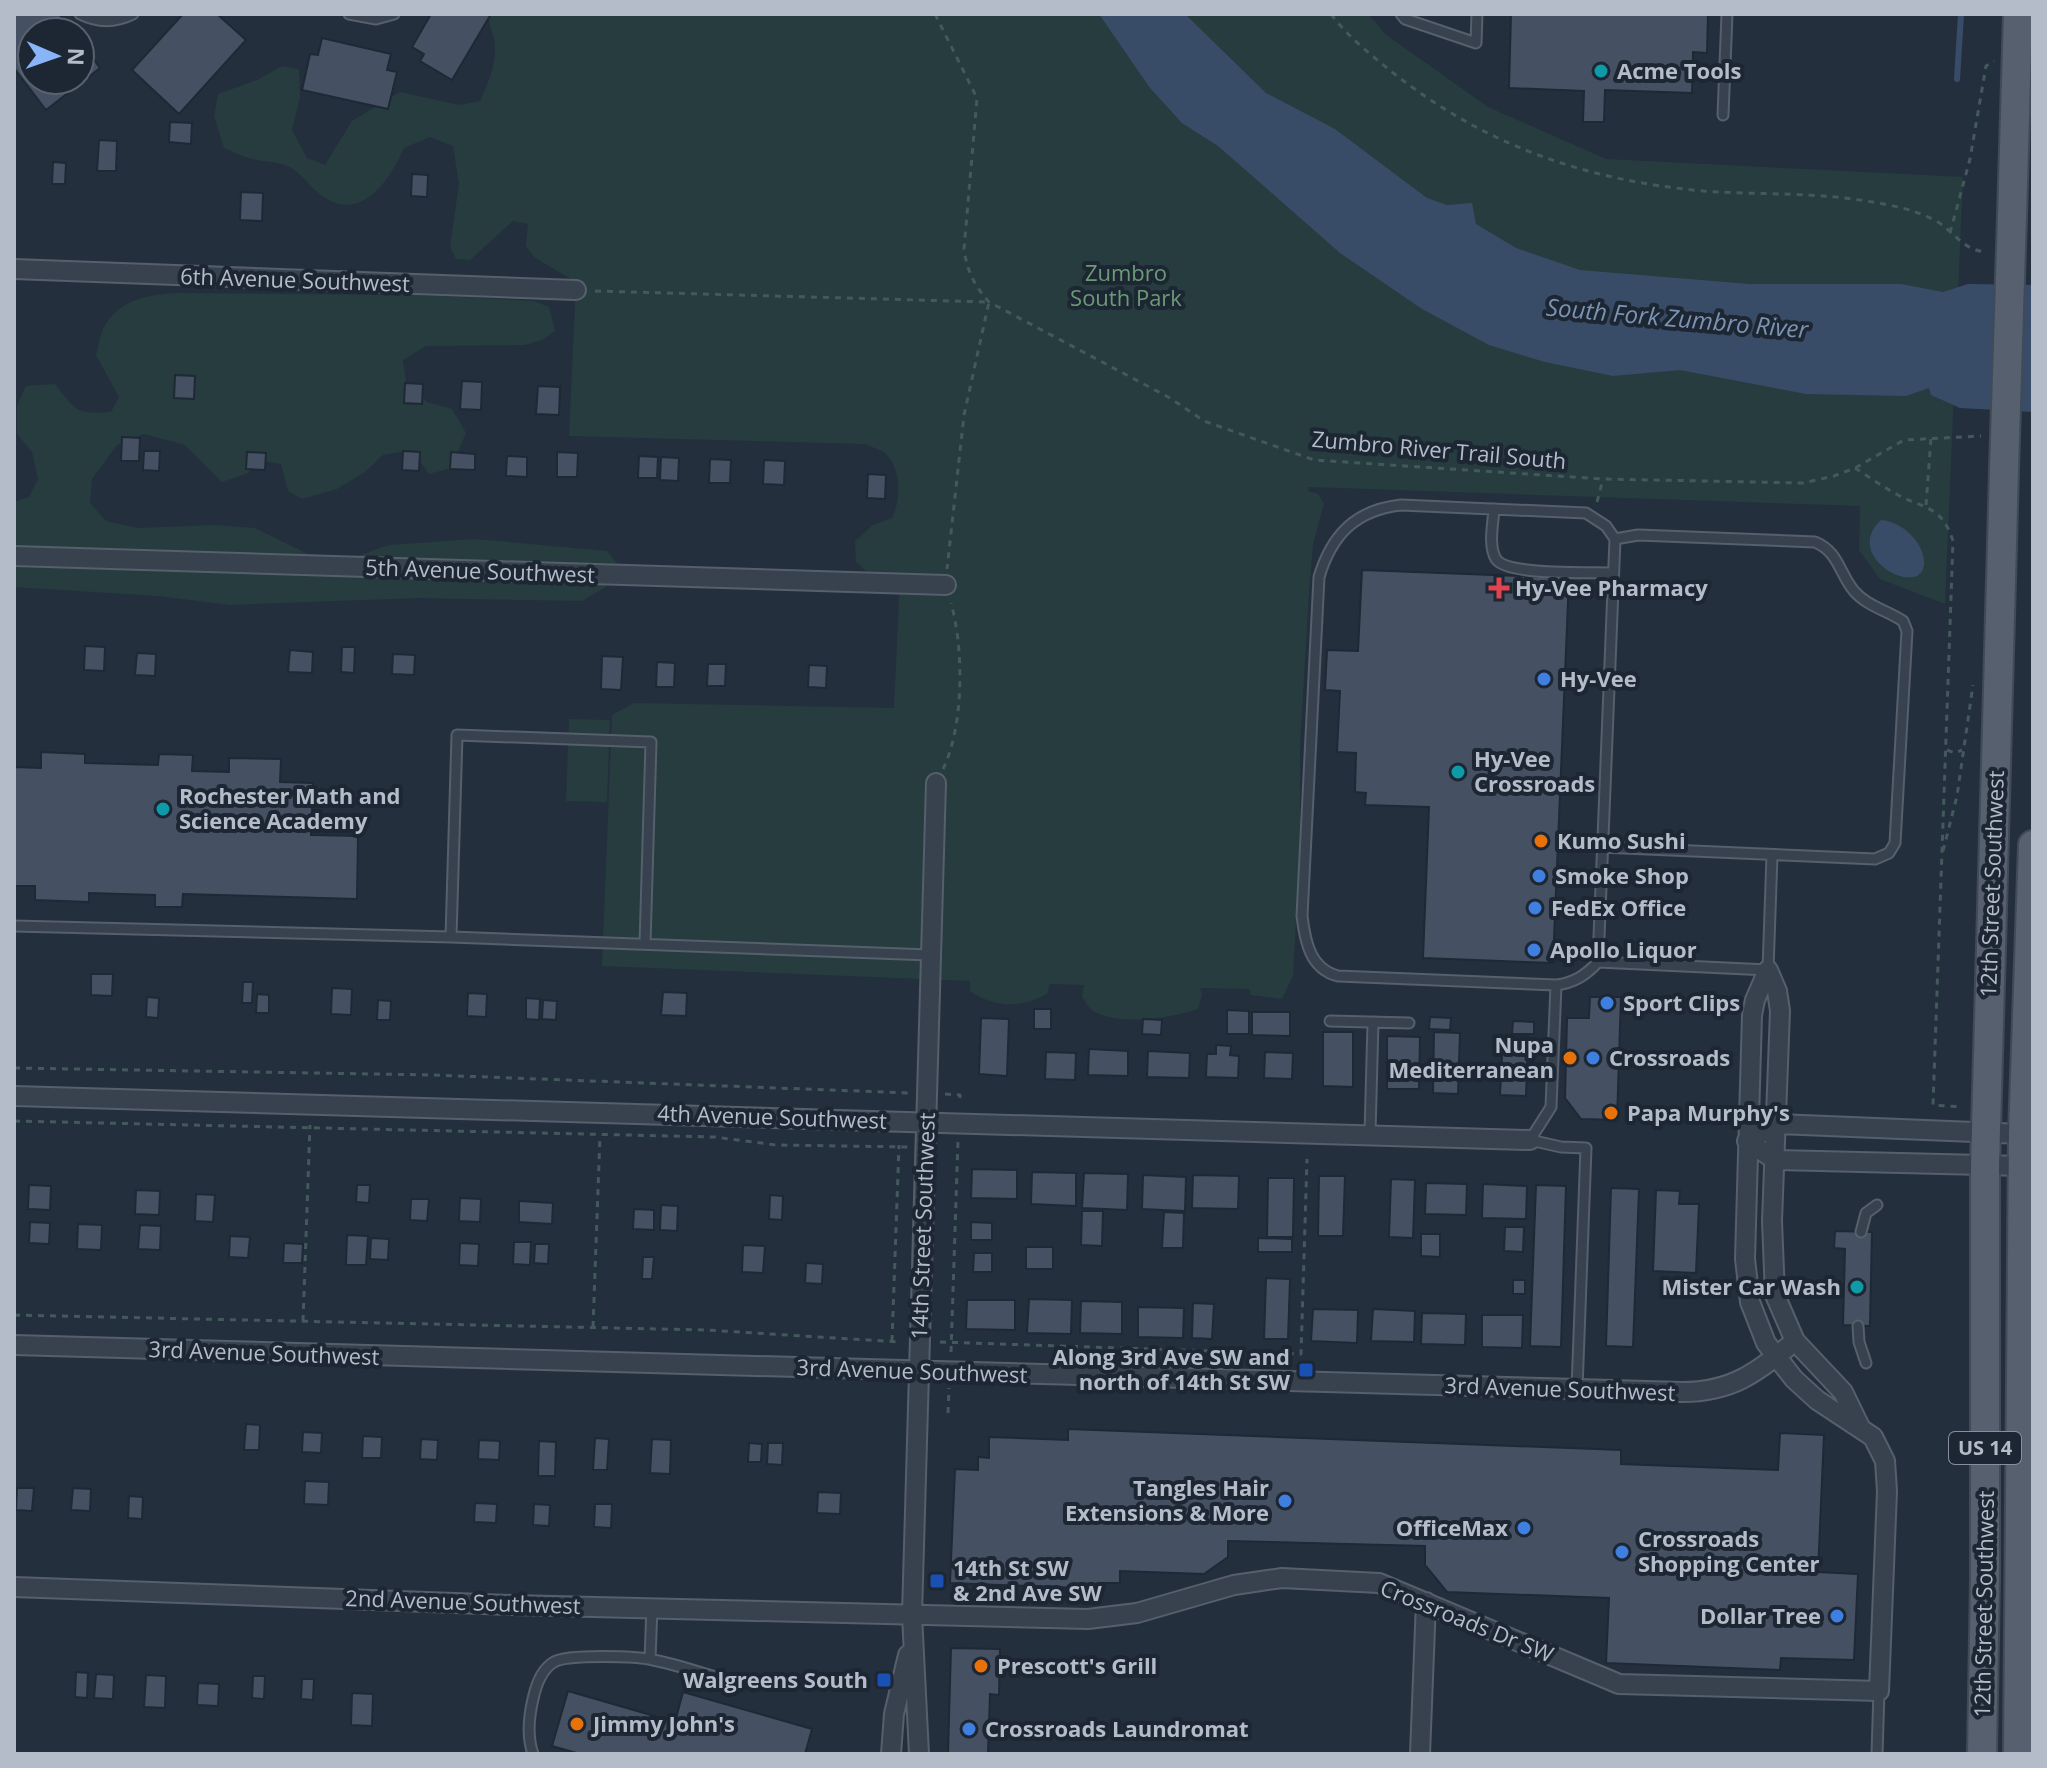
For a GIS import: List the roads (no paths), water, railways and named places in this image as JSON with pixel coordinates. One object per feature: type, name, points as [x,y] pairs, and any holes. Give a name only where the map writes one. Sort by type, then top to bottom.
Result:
[{"type":"main road","name":"12th Street Southwest","points":[[1982,1754],[1985,1134],[2018,14]]},
{"type":"main road","name":"12th Street Southwest","points":[[2018,1754],[2023,1134],[2033,845]]},
{"type":"street","name":"6th Avenue Southwest","points":[[14,269],[576,290]]},
{"type":"street","name":"5th Avenue Southwest","points":[[14,556],[946,585]]},
{"type":"street","name":"14th Street Southwest","points":[[919,1754],[912,1615],[936,783]]},
{"type":"street","points":[[1768,970],[1777,991],[1780,1011],[1772,1221],[1774,1287],[1778,1305],[1795,1341],[1843,1392],[1861,1429]]},
{"type":"street","points":[[1768,970],[1752,1015],[1747,1141],[1747,1287],[1756,1320],[1775,1357],[1817,1400],[1873,1437],[1885,1461],[1887,1491],[1879,1691]]},
{"type":"street","name":"4th Avenue Southwest","points":[[14,1096],[1530,1140]]},
{"type":"street","points":[[1747,1141],[1777,1124],[2023,1134]]},
{"type":"street","points":[[1747,1141],[1775,1160],[2023,1166]]},
{"type":"street","name":"3rd Avenue Southwest","points":[[14,1345],[1712,1391],[1748,1377],[1795,1341]]},
{"type":"street","name":"Crossroads Dr SW","points":[[912,1615],[1088,1619],[1137,1613],[1234,1585],[1282,1578],[1379,1583],[1619,1684],[1879,1691]]},
{"type":"street","name":"2nd Avenue Southwest","points":[[14,1587],[512,1605],[912,1615]]},
{"type":"street","points":[[1420,1754],[1426,1602]]},
{"type":"street","name":"14th Street Southwest","points":[[891,1754],[894,1714],[912,1640]]},
{"type":"lane","points":[[80,14],[99,21],[112,21],[133,14]]},
{"type":"lane","points":[[349,14],[369,19],[394,14]]},
{"type":"lane","points":[[1401,14],[1405,19],[1476,43],[1477,14]]},
{"type":"lane","points":[[1723,115],[1727,14]]},
{"type":"lane","points":[[1380,507],[1494,509],[1586,513],[1606,526],[1615,539],[1598,962],[1568,984],[1556,985],[1325,973],[1311,951],[1302,916],[1319,577],[1325,558],[1346,528],[1380,507]]},
{"type":"lane","points":[[1494,509],[1492,547],[1495,558],[1501,564],[1516,569],[1613,573]]},
{"type":"lane","points":[[1601,847],[1875,859],[1889,853],[1895,843],[1907,631],[1903,621],[1873,607],[1854,591],[1835,555],[1815,542],[1638,535],[1615,539]]},
{"type":"lane","points":[[451,937],[457,735],[472,735],[651,742],[645,944]]},
{"type":"lane","points":[[1598,962],[1768,970],[1772,855]]},
{"type":"lane","points":[[14,926],[451,937],[930,955]]},
{"type":"lane","points":[[1556,985],[1551,1107],[1530,1140],[1561,1147],[1586,1148],[1577,1389]]},
{"type":"lane","points":[[1330,1021],[1409,1023]]},
{"type":"lane","points":[[1370,1134],[1373,1022]]},
{"type":"lane","points":[[1861,1232],[1866,1213],[1877,1205]]},
{"type":"lane","points":[[1858,1326],[1859,1342],[1866,1363]]},
{"type":"lane","points":[[650,1659],[652,1607]]},
{"type":"lane","points":[[533,1754],[529,1725],[535,1688],[542,1673],[553,1662],[567,1657],[650,1659],[719,1678]]},
{"type":"lane","points":[[1877,1754],[1879,1691]]},
{"type":"water","name":"South Fork Zumbro River","points":[[1099,14],[1185,14],[1266,93],[1335,129],[1427,198],[1447,205],[1472,203],[1476,224],[1516,248],[1580,270],[1749,284],[1901,284],[1943,292],[1968,284],[2033,285],[2033,412],[1960,408],[1931,395],[1929,388],[1906,396],[1806,394],[1680,370],[1613,376],[1545,362],[1489,345],[1422,309],[1340,253],[1218,146],[1182,123],[1150,88]]},
{"type":"water","points":[[1881,520],[1896,524],[1917,541],[1924,557],[1919,574],[1910,578],[1898,575],[1876,559],[1870,547],[1871,534]]},
{"type":"waterway","points":[[1957,79],[1961,14]]},
{"type":"place","name":"Acme Tools","points":[[1601,71]]},
{"type":"place","name":"Hy-Vee Pharmacy","points":[[1499,588]]},
{"type":"place","name":"Hy-Vee","points":[[1544,679]]},
{"type":"place","name":"Hy-Vee Crossroads","points":[[1458,772]]},
{"type":"place","name":"Rochester Math and Science Academy","points":[[163,809]]},
{"type":"place","name":"Kumo Sushi","points":[[1541,841]]},
{"type":"place","name":"Smoke Shop","points":[[1539,876]]},
{"type":"place","name":"FedEx Office","points":[[1535,908]]},
{"type":"place","name":"Apollo Liquor","points":[[1534,950]]},
{"type":"place","name":"Sport Clips","points":[[1607,1003]]},
{"type":"place","name":"Nupa Mediterranean","points":[[1570,1058]]},
{"type":"place","name":"Crossroads","points":[[1593,1058]]},
{"type":"place","name":"Papa Murphy's","points":[[1611,1113]]},
{"type":"place","name":"Mister Car Wash","points":[[1857,1287]]},
{"type":"place","name":"Along 3rd Ave SW and north of 14th St SW","points":[[1306,1370]]},
{"type":"place","name":"Tangles Hair Extensions & More","points":[[1285,1501]]},
{"type":"place","name":"OfficeMax","points":[[1524,1528]]},
{"type":"place","name":"Crossroads Shopping Center","points":[[1622,1552]]},
{"type":"place","name":"14th St SW & 2nd Ave SW","points":[[937,1581]]},
{"type":"place","name":"Dollar Tree","points":[[1837,1616]]},
{"type":"place","name":"Prescott's Grill","points":[[981,1666]]},
{"type":"place","name":"Walgreens South","points":[[884,1680]]},
{"type":"place","name":"Jimmy John's","points":[[577,1724]]},
{"type":"place","name":"Crossroads Laundromat","points":[[969,1729]]},
{"type":"park label","name":"Zumbro South Park","points":[[1126,286]]}]
